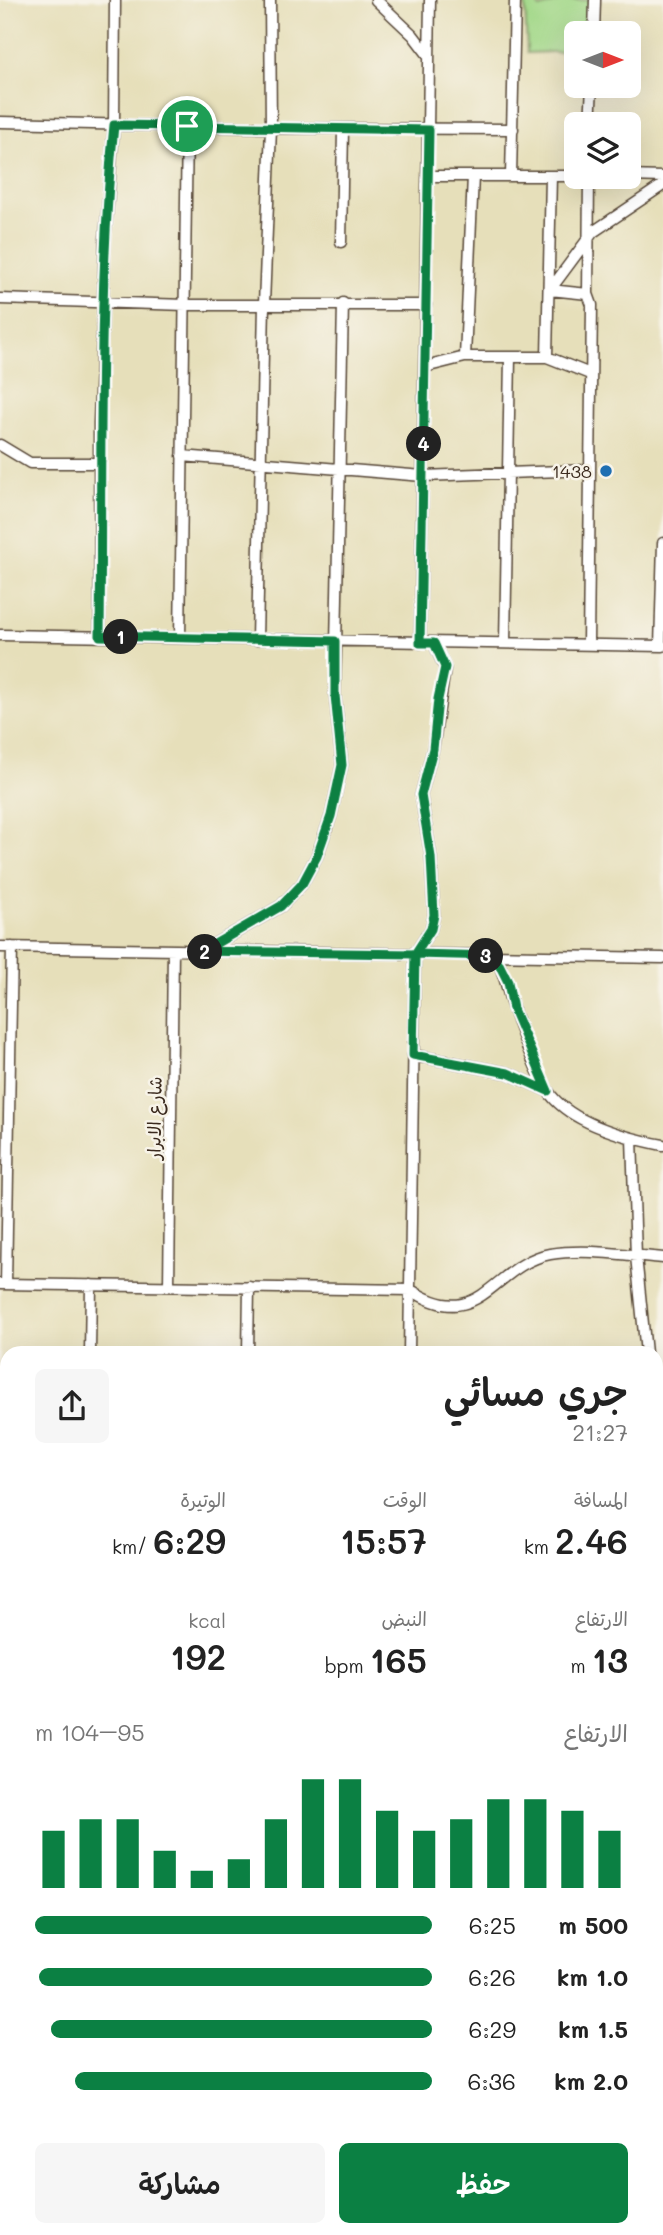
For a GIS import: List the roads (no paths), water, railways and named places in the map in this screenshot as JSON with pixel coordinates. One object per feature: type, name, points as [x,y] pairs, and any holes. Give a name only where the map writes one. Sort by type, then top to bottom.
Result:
[{"type":"street","points":[[100,636],[99,463],[103,303],[114,125],[116,0]]},
{"type":"street","points":[[257,640],[264,304],[271,128],[270,0]]},
{"type":"street","points":[[376,0],[426,49],[430,57]]},
{"type":"street","points":[[420,643],[430,0]]},
{"type":"street","points":[[511,176],[515,0]]},
{"type":"street","points":[[594,21],[595,0]]},
{"type":"street","points":[[0,122],[343,129],[513,129]]},
{"type":"street","points":[[180,638],[187,126]]},
{"type":"street","points":[[341,242],[343,129]]},
{"type":"street","points":[[429,176],[564,176]]},
{"type":"street","points":[[465,357],[472,176]]},
{"type":"street","points":[[547,357],[551,176]]},
{"type":"street","points":[[641,176],[663,177]]},
{"type":"street","points":[[550,290],[593,232],[663,185]]},
{"type":"street","points":[[589,189],[588,294],[592,305],[589,644]]},
{"type":"street","points":[[550,290],[588,294]]},
{"type":"street","points":[[0,299],[186,305],[426,305]]},
{"type":"street","points":[[193,951],[215,944],[281,906],[302,884],[317,856],[331,816],[342,765],[335,695],[335,641],[343,303]]},
{"type":"street","points":[[425,367],[465,357],[547,357],[590,374]]},
{"type":"street","points":[[505,643],[510,357]]},
{"type":"street","points":[[0,445],[30,463],[99,463]]},
{"type":"street","points":[[182,456],[423,476],[590,470]]},
{"type":"street","points":[[0,635],[662,646],[663,543]]},
{"type":"street","points":[[409,1346],[415,954],[431,929],[434,915],[431,857],[421,795],[433,749],[438,699],[445,667],[434,643]]},
{"type":"street","points":[[663,958],[6,947],[3,1284],[411,1290],[429,1300],[454,1307],[481,1295],[530,1261],[547,1255],[573,1252],[663,1258]]},
{"type":"street","name":"شارع الابرار","points":[[169,1286],[173,950]]},
{"type":"street","points":[[495,956],[508,982],[513,1009],[548,1091]]},
{"type":"street","points":[[413,1055],[508,1073],[548,1091],[575,1115],[632,1138],[663,1145]]},
{"type":"street","points":[[632,1138],[636,1256],[645,1346]]},
{"type":"street","points":[[90,1346],[91,1285]]},
{"type":"street","points":[[248,1346],[249,1287]]},
{"type":"place","name":"1438","points":[[606,471]]}]
